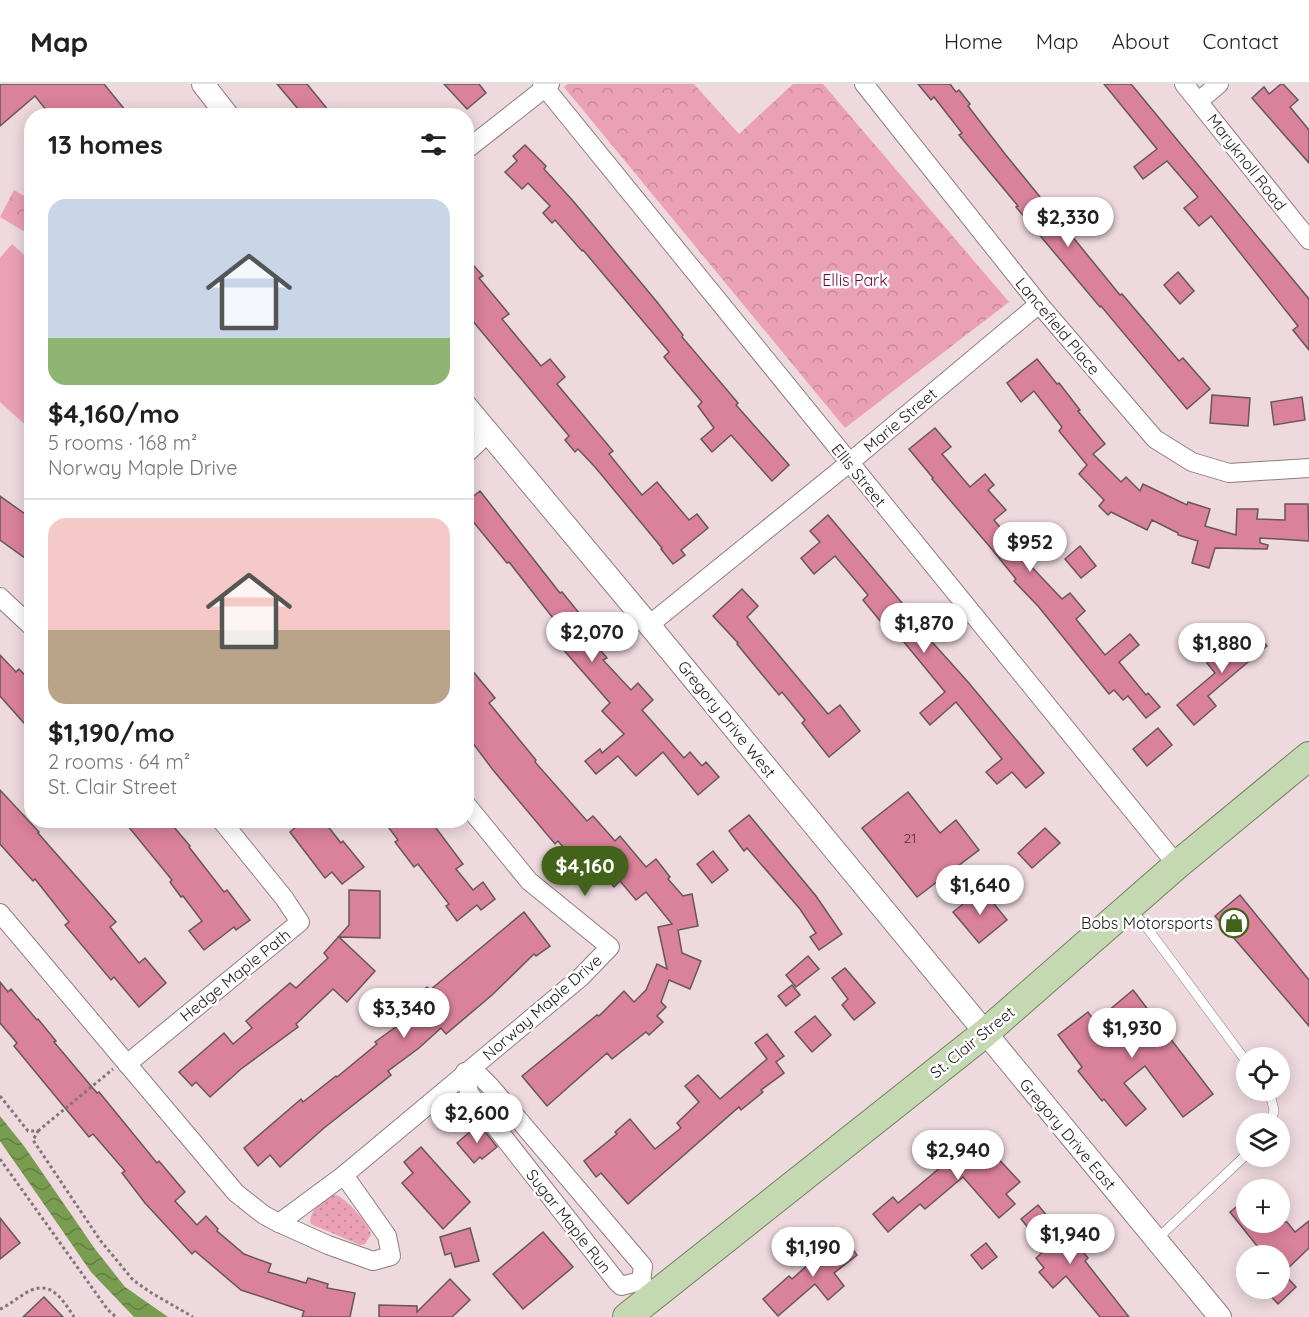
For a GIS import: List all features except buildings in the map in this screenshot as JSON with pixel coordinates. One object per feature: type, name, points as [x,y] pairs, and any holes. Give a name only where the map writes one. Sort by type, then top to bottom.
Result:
[{"type":"main road","name":"St. Clair Street","points":[[627,1317],[646,1288],[985,1033],[1177,865],[1309,756]]},
{"type":"street","points":[[203,84],[222,108]]},
{"type":"street","name":"Lancefield Place","points":[[864,84],[1039,304],[1155,440],[1192,462],[1229,473],[1309,468]]},
{"type":"street","name":"Maryknoll Road","points":[[1184,84],[1309,240]]},
{"type":"street","points":[[1198,101],[1219,84]]},
{"type":"street","points":[[474,144],[546,85]]},
{"type":"street","name":"Ellis Street","points":[[546,85],[849,463],[1177,865]]},
{"type":"street","name":"Marie Street","points":[[649,625],[849,463],[1039,304]]},
{"type":"street","name":"Gregory Drive West","points":[[474,415],[985,1033]]},
{"type":"street","points":[[474,446],[489,432]]},
{"type":"street","points":[[0,597],[24,620]]},
{"type":"street","name":"Norway Maple Drive","points":[[279,1223],[344,1175],[581,977],[610,947],[529,881],[474,814]]},
{"type":"street","name":"Hedge Maple Path","points":[[125,1062],[300,922],[284,898],[227,828]]},
{"type":"street","points":[[0,913],[236,1193],[264,1215],[327,1245],[373,1261],[391,1256],[387,1236],[344,1175]]},
{"type":"street","name":"Gregory Drive East","points":[[985,1033],[1220,1317]]},
{"type":"street","name":"Sugar Maple Run","points":[[465,1072],[480,1076],[490,1086],[643,1266],[646,1288],[621,1286],[617,1282],[469,1093],[465,1072]]},
{"type":"lane","points":[[1129,907],[1145,925],[1236,1048]]},
{"type":"lane","points":[[1156,1240],[1236,1164]]},
{"type":"path","points":[[125,1062],[38,1131],[33,1140],[100,1240],[133,1280],[193,1317]]},
{"type":"path","points":[[0,1096],[28,1131],[38,1131]]},
{"type":"path","points":[[0,1159],[108,1310],[116,1317]]},
{"type":"path","points":[[0,1309],[28,1290],[42,1288],[50,1290],[63,1299],[74,1317]]},
{"type":"green space","name":"Ellis Park","points":[[568,84],[694,84],[739,134],[793,84],[823,84],[1009,302],[845,428],[564,87]]},
{"type":"green space","points":[[14,190],[24,196],[24,231],[0,217]]},
{"type":"green space","points":[[12,244],[24,255],[24,424],[0,402],[0,258]]},
{"type":"green space","points":[[333,1194],[350,1205],[370,1230],[371,1235],[365,1244],[360,1245],[311,1224],[311,1215]]},
{"type":"water","points":[[0,1116],[125,1287],[168,1317],[134,1317],[91,1272],[0,1141]]},
{"type":"place","name":"Bobs Motorsports","points":[[1234,923]]}]
